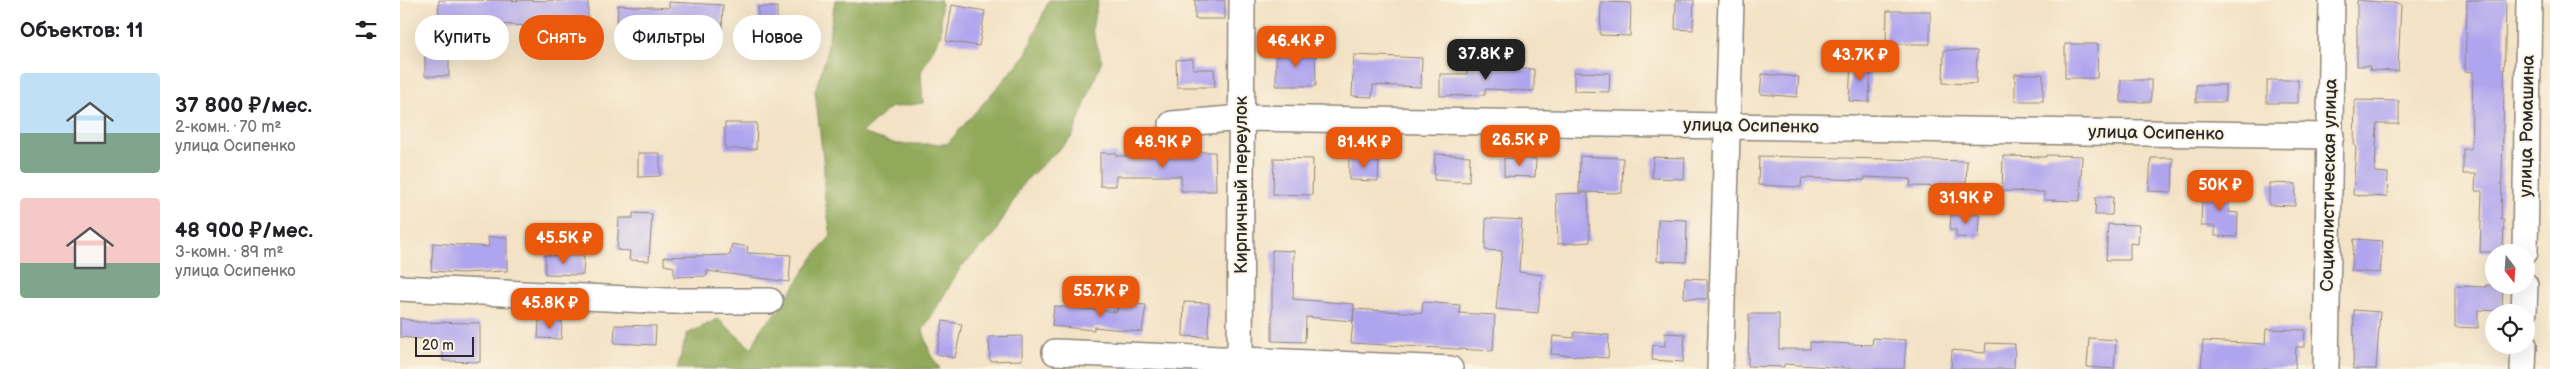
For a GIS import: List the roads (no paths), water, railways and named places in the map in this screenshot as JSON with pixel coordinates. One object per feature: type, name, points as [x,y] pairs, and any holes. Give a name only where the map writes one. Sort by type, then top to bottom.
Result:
[{"type":"street","name":"Кирпичный переулок","points":[[1239,365],[1242,0]]},
{"type":"street","points":[[1720,369],[1732,0]]},
{"type":"street","name":"Социалистическая улица","points":[[2326,369],[2332,0]]},
{"type":"street","name":"улица Ромашина","points":[[2525,244],[2529,0]]},
{"type":"street","name":"улица Осипенко","points":[[1172,124],[1242,118],[2331,136]]},
{"type":"street","points":[[400,288],[668,301],[770,301]]},
{"type":"street","points":[[1055,352],[1239,365],[1450,369]]},
{"type":"street","points":[[2523,369],[2524,354]]}]
